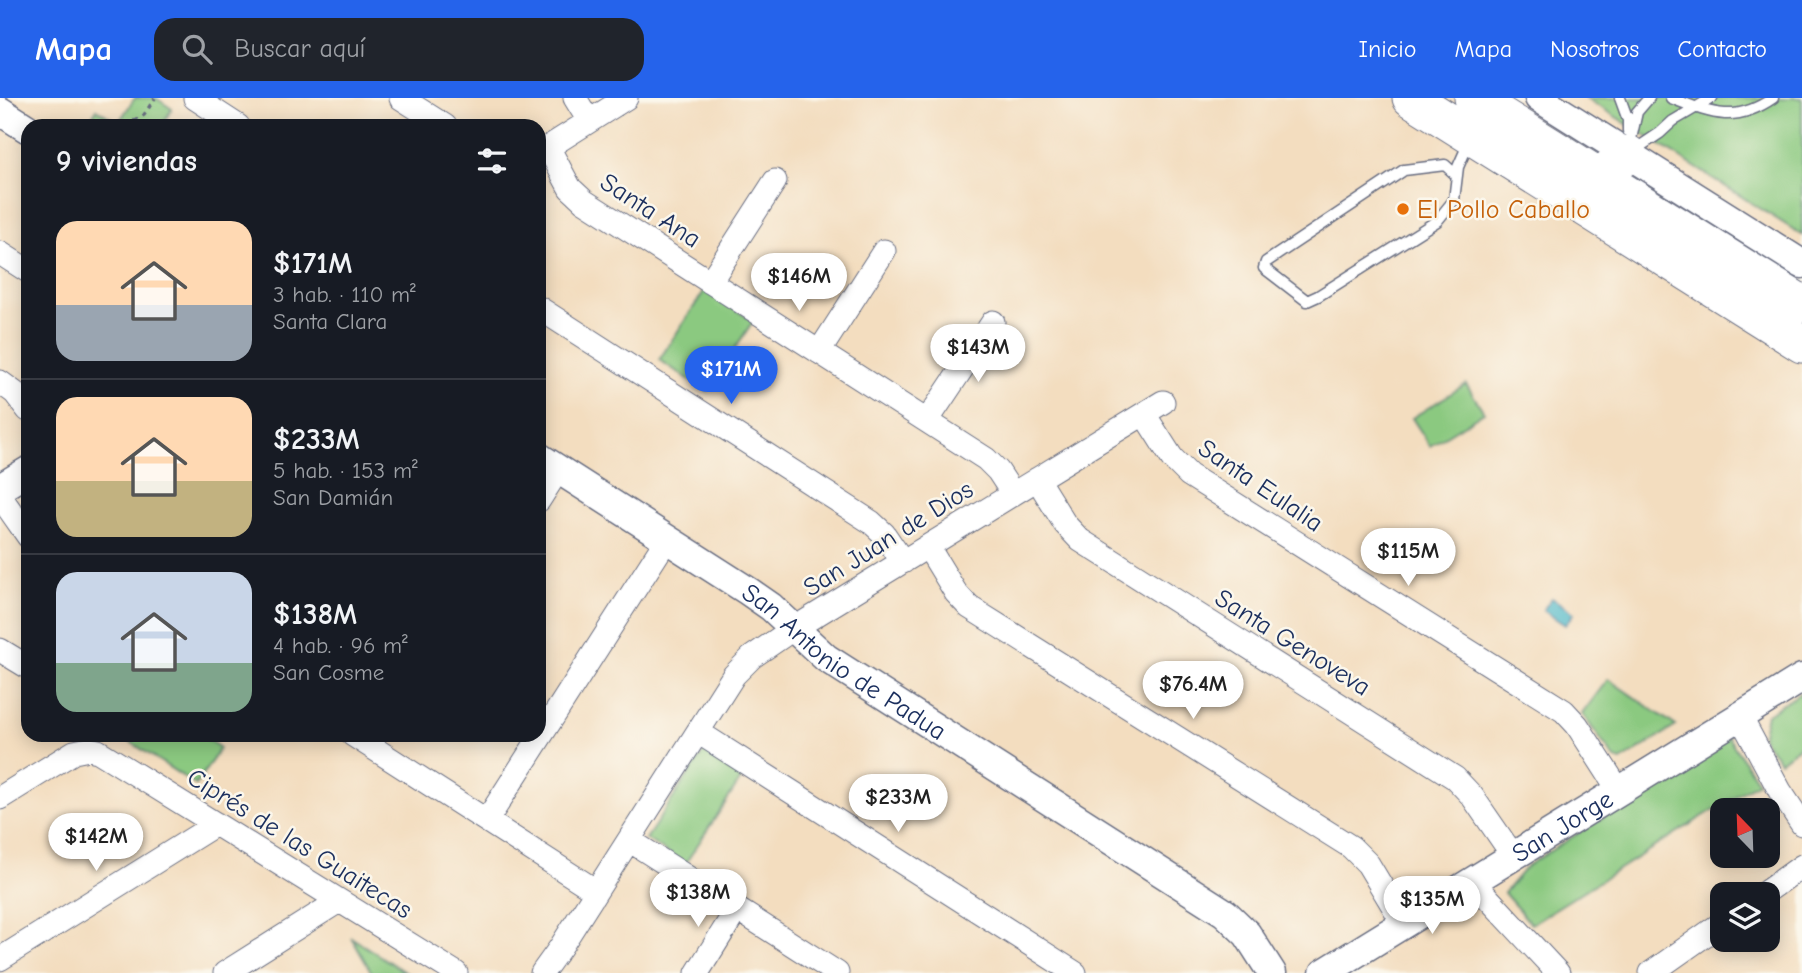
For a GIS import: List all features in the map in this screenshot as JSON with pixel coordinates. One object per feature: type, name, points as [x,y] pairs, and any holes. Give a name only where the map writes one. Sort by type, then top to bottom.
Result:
[{"type":"main road","points":[[1411,98],[1802,344]]},
{"type":"main road","points":[[1473,98],[1802,304]]},
{"type":"main road","points":[[1540,180],[1570,188],[1581,188],[1628,154]]},
{"type":"street","points":[[195,98],[227,119]]},
{"type":"street","points":[[401,98],[434,119]]},
{"type":"street","points":[[575,98],[589,121]]},
{"type":"street","points":[[546,149],[626,98]]},
{"type":"street","points":[[1539,98],[1802,264]]},
{"type":"street","points":[[0,111],[21,124]]},
{"type":"street","name":"Santa Ana","points":[[546,153],[570,188],[584,201],[986,458],[1013,494]]},
{"type":"street","points":[[710,282],[775,181]]},
{"type":"street","points":[[819,352],[884,251]]},
{"type":"street","points":[[0,253],[21,266]]},
{"type":"street","points":[[546,313],[871,522],[884,534],[903,562]]},
{"type":"street","points":[[927,421],[993,322]]},
{"type":"street","points":[[0,382],[21,401]]},
{"type":"street","name":"San Juan de Dios","points":[[542,973],[739,669],[793,629],[1154,408]]},
{"type":"street","name":"Santa Eulalia","points":[[1154,408],[1172,458],[1189,475],[1564,711],[1577,724],[1620,792]]},
{"type":"street","name":"San Antonio de Padua","points":[[549,463],[771,607],[832,662],[1226,913],[1247,934],[1272,973]]},
{"type":"street","points":[[0,488],[21,475]]},
{"type":"street","name":"Santa Genoveva","points":[[1037,479],[1065,524],[1080,540],[1462,783],[1514,857]]},
{"type":"street","points":[[0,496],[21,526]]},
{"type":"street","points":[[546,727],[667,539]]},
{"type":"street","points":[[928,547],[956,593],[970,607],[1351,848],[1368,864],[1404,924]]},
{"type":"street","points":[[0,650],[21,663]]},
{"type":"street","name":"San Jorge","points":[[1341,969],[1404,924],[1802,678]]},
{"type":"street","points":[[1741,718],[1780,791],[1802,824]]},
{"type":"street","points":[[698,732],[1075,973]]},
{"type":"street","points":[[0,797],[88,742]]},
{"type":"street","name":"Ciprés de las Guaitecas","points":[[88,742],[456,973]]},
{"type":"street","points":[[486,820],[536,742]]},
{"type":"street","points":[[384,743],[486,820],[596,891]]},
{"type":"street","points":[[0,959],[216,824]]},
{"type":"street","points":[[629,840],[837,973]]},
{"type":"street","points":[[1780,882],[1802,866]]},
{"type":"street","points":[[1473,882],[1558,973]]},
{"type":"street","points":[[225,973],[340,901]]},
{"type":"street","points":[[697,973],[737,909]]},
{"type":"street","points":[[1651,973],[1710,931]]},
{"type":"lane","points":[[1620,98],[1628,120],[1628,154]]},
{"type":"lane","points":[[1628,154],[1637,112],[1649,98]]},
{"type":"lane","points":[[1671,98],[1720,115],[1740,115],[1773,98]]},
{"type":"lane","points":[[1628,154],[1673,121],[1712,98]]},
{"type":"lane","points":[[1457,176],[1444,165],[1404,170],[1266,262],[1264,268],[1307,301],[1437,221],[1454,200],[1457,176],[1458,167],[1471,136]]},
{"type":"path","points":[[137,119],[144,115],[155,98]]},
{"type":"green space","points":[[135,98],[156,98],[172,109],[166,119],[121,119]]},
{"type":"green space","points":[[1586,98],[1802,98],[1802,235]]},
{"type":"green space","points":[[97,109],[112,119],[91,119]]},
{"type":"green space","points":[[705,290],[753,321],[707,391],[659,360]]},
{"type":"green space","points":[[1466,384],[1484,412],[1430,446],[1412,418]]},
{"type":"green space","points":[[1608,679],[1676,726],[1621,761],[1615,759],[1582,714]]},
{"type":"green space","points":[[1802,692],[1802,745],[1780,761],[1762,738],[1767,714]]},
{"type":"green space","points":[[1728,737],[1758,782],[1732,798],[1710,798],[1710,812],[1531,924],[1504,893],[1527,866]]},
{"type":"green space","points":[[131,742],[211,742],[220,748],[196,785]]},
{"type":"green space","points":[[706,748],[745,773],[685,864],[646,839]]},
{"type":"green space","points":[[351,937],[406,973],[372,973]]},
{"type":"water","points":[[1552,598],[1574,613],[1565,625],[1543,610]]},
{"type":"place","name":"El Pollo Caballo","points":[[1403,209]]}]
